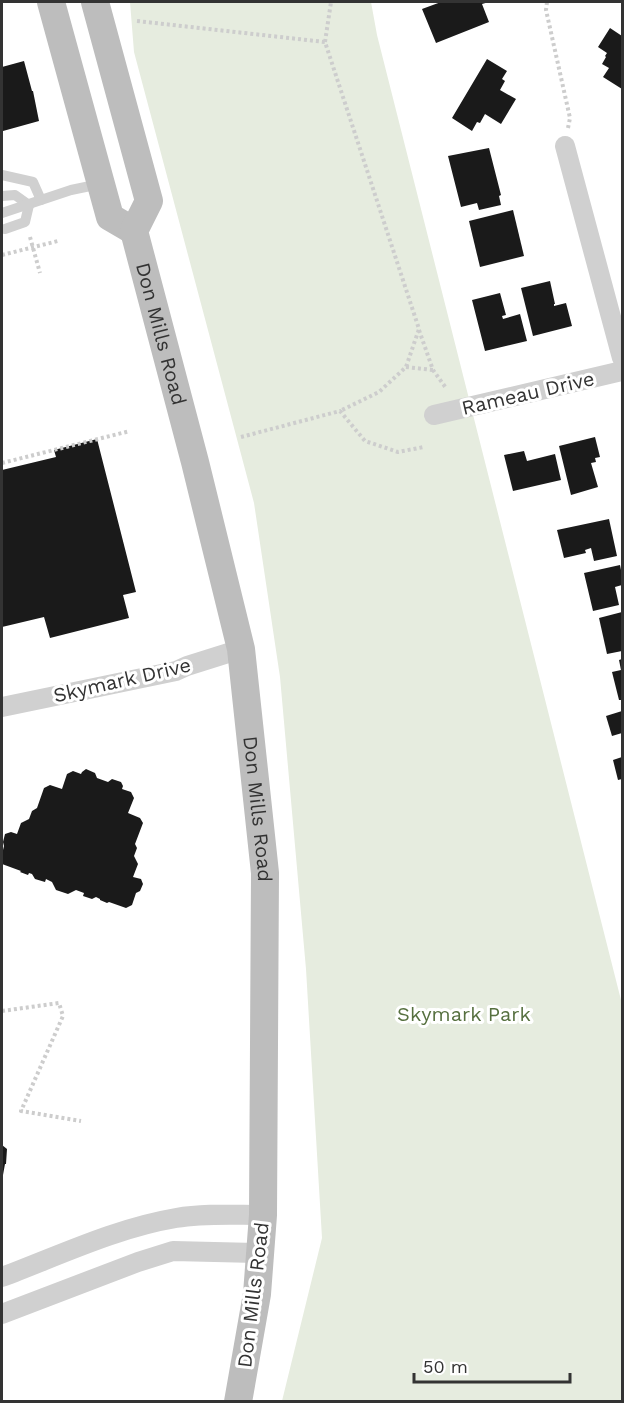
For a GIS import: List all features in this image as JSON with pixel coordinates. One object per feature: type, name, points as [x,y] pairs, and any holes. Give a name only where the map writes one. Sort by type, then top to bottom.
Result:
[{"type":"main road","points":[[51,2],[110,217],[134,231],[149,201],[95,2]]},
{"type":"main road","name":"Don Mills Road","points":[[134,231],[192,450],[241,649],[266,873],[263,1215],[257,1294],[238,1401]]},
{"type":"street","points":[[565,146],[622,358]]},
{"type":"street","name":"Rameau Drive","points":[[434,415],[622,370]]},
{"type":"street","name":"Skymark Drive","points":[[2,707],[177,671],[241,649]]},
{"type":"street","points":[[2,1277],[124,1230],[166,1220],[215,1214],[263,1215]]},
{"type":"street","points":[[2,1314],[173,1251],[260,1253]]},
{"type":"lane","points":[[2,175],[33,182],[41,200]]},
{"type":"lane","points":[[2,213],[70,190],[100,183]]},
{"type":"lane","points":[[2,196],[15,195],[29,204]]},
{"type":"lane","points":[[4,229],[25,222],[29,204]]},
{"type":"path","points":[[331,2],[326,42],[433,370],[446,388]]},
{"type":"path","points":[[547,2],[546,10],[570,118],[565,146]]},
{"type":"path","points":[[137,21],[326,42]]},
{"type":"path","points":[[25,222],[40,273]]},
{"type":"path","points":[[2,255],[58,241]]},
{"type":"path","points":[[241,437],[340,411],[380,392],[406,367],[419,329]]},
{"type":"path","points":[[406,367],[433,370]]},
{"type":"path","points":[[340,411],[365,441],[398,452],[424,447]]},
{"type":"path","points":[[2,463],[130,431]]},
{"type":"path","points":[[2,1011],[59,1003],[63,1016],[21,1111],[81,1121]]},
{"type":"green space","name":"Skymark Park","points":[[130,2],[371,2],[377,35],[622,1004],[622,1401],[282,1401],[322,1238],[306,969],[280,677],[254,503],[134,52]]},
{"type":"building","points":[[441,2],[489,2],[482,4],[489,22],[436,43],[422,9]]},
{"type":"building","points":[[610,28],[622,36],[622,89],[603,77],[609,68],[602,64],[607,53],[598,47]]},
{"type":"building","points":[[487,59],[507,71],[502,79],[505,81],[500,90],[516,99],[501,124],[485,114],[472,131],[452,118]]},
{"type":"building","points":[[24,61],[39,121],[3,131],[2,67]]},
{"type":"building","points":[[489,148],[501,195],[499,196],[501,205],[479,210],[477,203],[461,207],[448,156]]},
{"type":"building","points":[[513,210],[524,256],[480,267],[469,221]]},
{"type":"building","points":[[550,281],[554,306],[566,303],[572,326],[533,336],[521,288]]},
{"type":"building","points":[[500,293],[506,315],[502,316],[503,319],[520,314],[527,341],[485,351],[472,300]]},
{"type":"building","points":[[595,437],[600,457],[595,458],[596,462],[591,463],[598,487],[571,495],[559,446]]},
{"type":"building","points":[[97,439],[136,592],[123,595],[129,618],[50,638],[44,617],[2,627],[2,470],[56,457],[54,450]]},
{"type":"building","points":[[524,451],[527,461],[555,454],[561,480],[513,491],[504,455]]},
{"type":"building","points":[[609,519],[617,556],[594,561],[591,548],[585,550],[586,553],[564,558],[557,530]]},
{"type":"building","points":[[620,565],[622,585],[615,587],[619,605],[593,611],[584,573]]},
{"type":"building","points":[[622,612],[622,651],[607,654],[599,618]]},
{"type":"building","points":[[622,659],[622,700],[619,700],[612,672],[621,670],[619,660]]},
{"type":"building","points":[[622,711],[622,733],[612,736],[606,716]]},
{"type":"building","points":[[622,757],[622,779],[618,780],[613,760]]},
{"type":"building","points":[[86,769],[95,773],[97,778],[108,782],[112,779],[121,782],[122,789],[131,792],[134,798],[128,813],[140,818],[143,823],[135,844],[137,848],[134,856],[138,864],[133,877],[141,879],[143,884],[140,891],[136,893],[132,905],[126,908],[107,903],[96,897],[92,899],[83,896],[84,893],[76,890],[68,894],[56,890],[52,882],[46,879],[45,882],[35,879],[32,874],[28,875],[2,864],[5,834],[11,832],[17,834],[21,823],[29,819],[32,811],[37,808],[44,788],[50,785],[62,789],[67,774],[73,771],[81,774]]},
{"type":"building","points":[[2,1145],[7,1149],[3,1175],[2,1175]]}]
